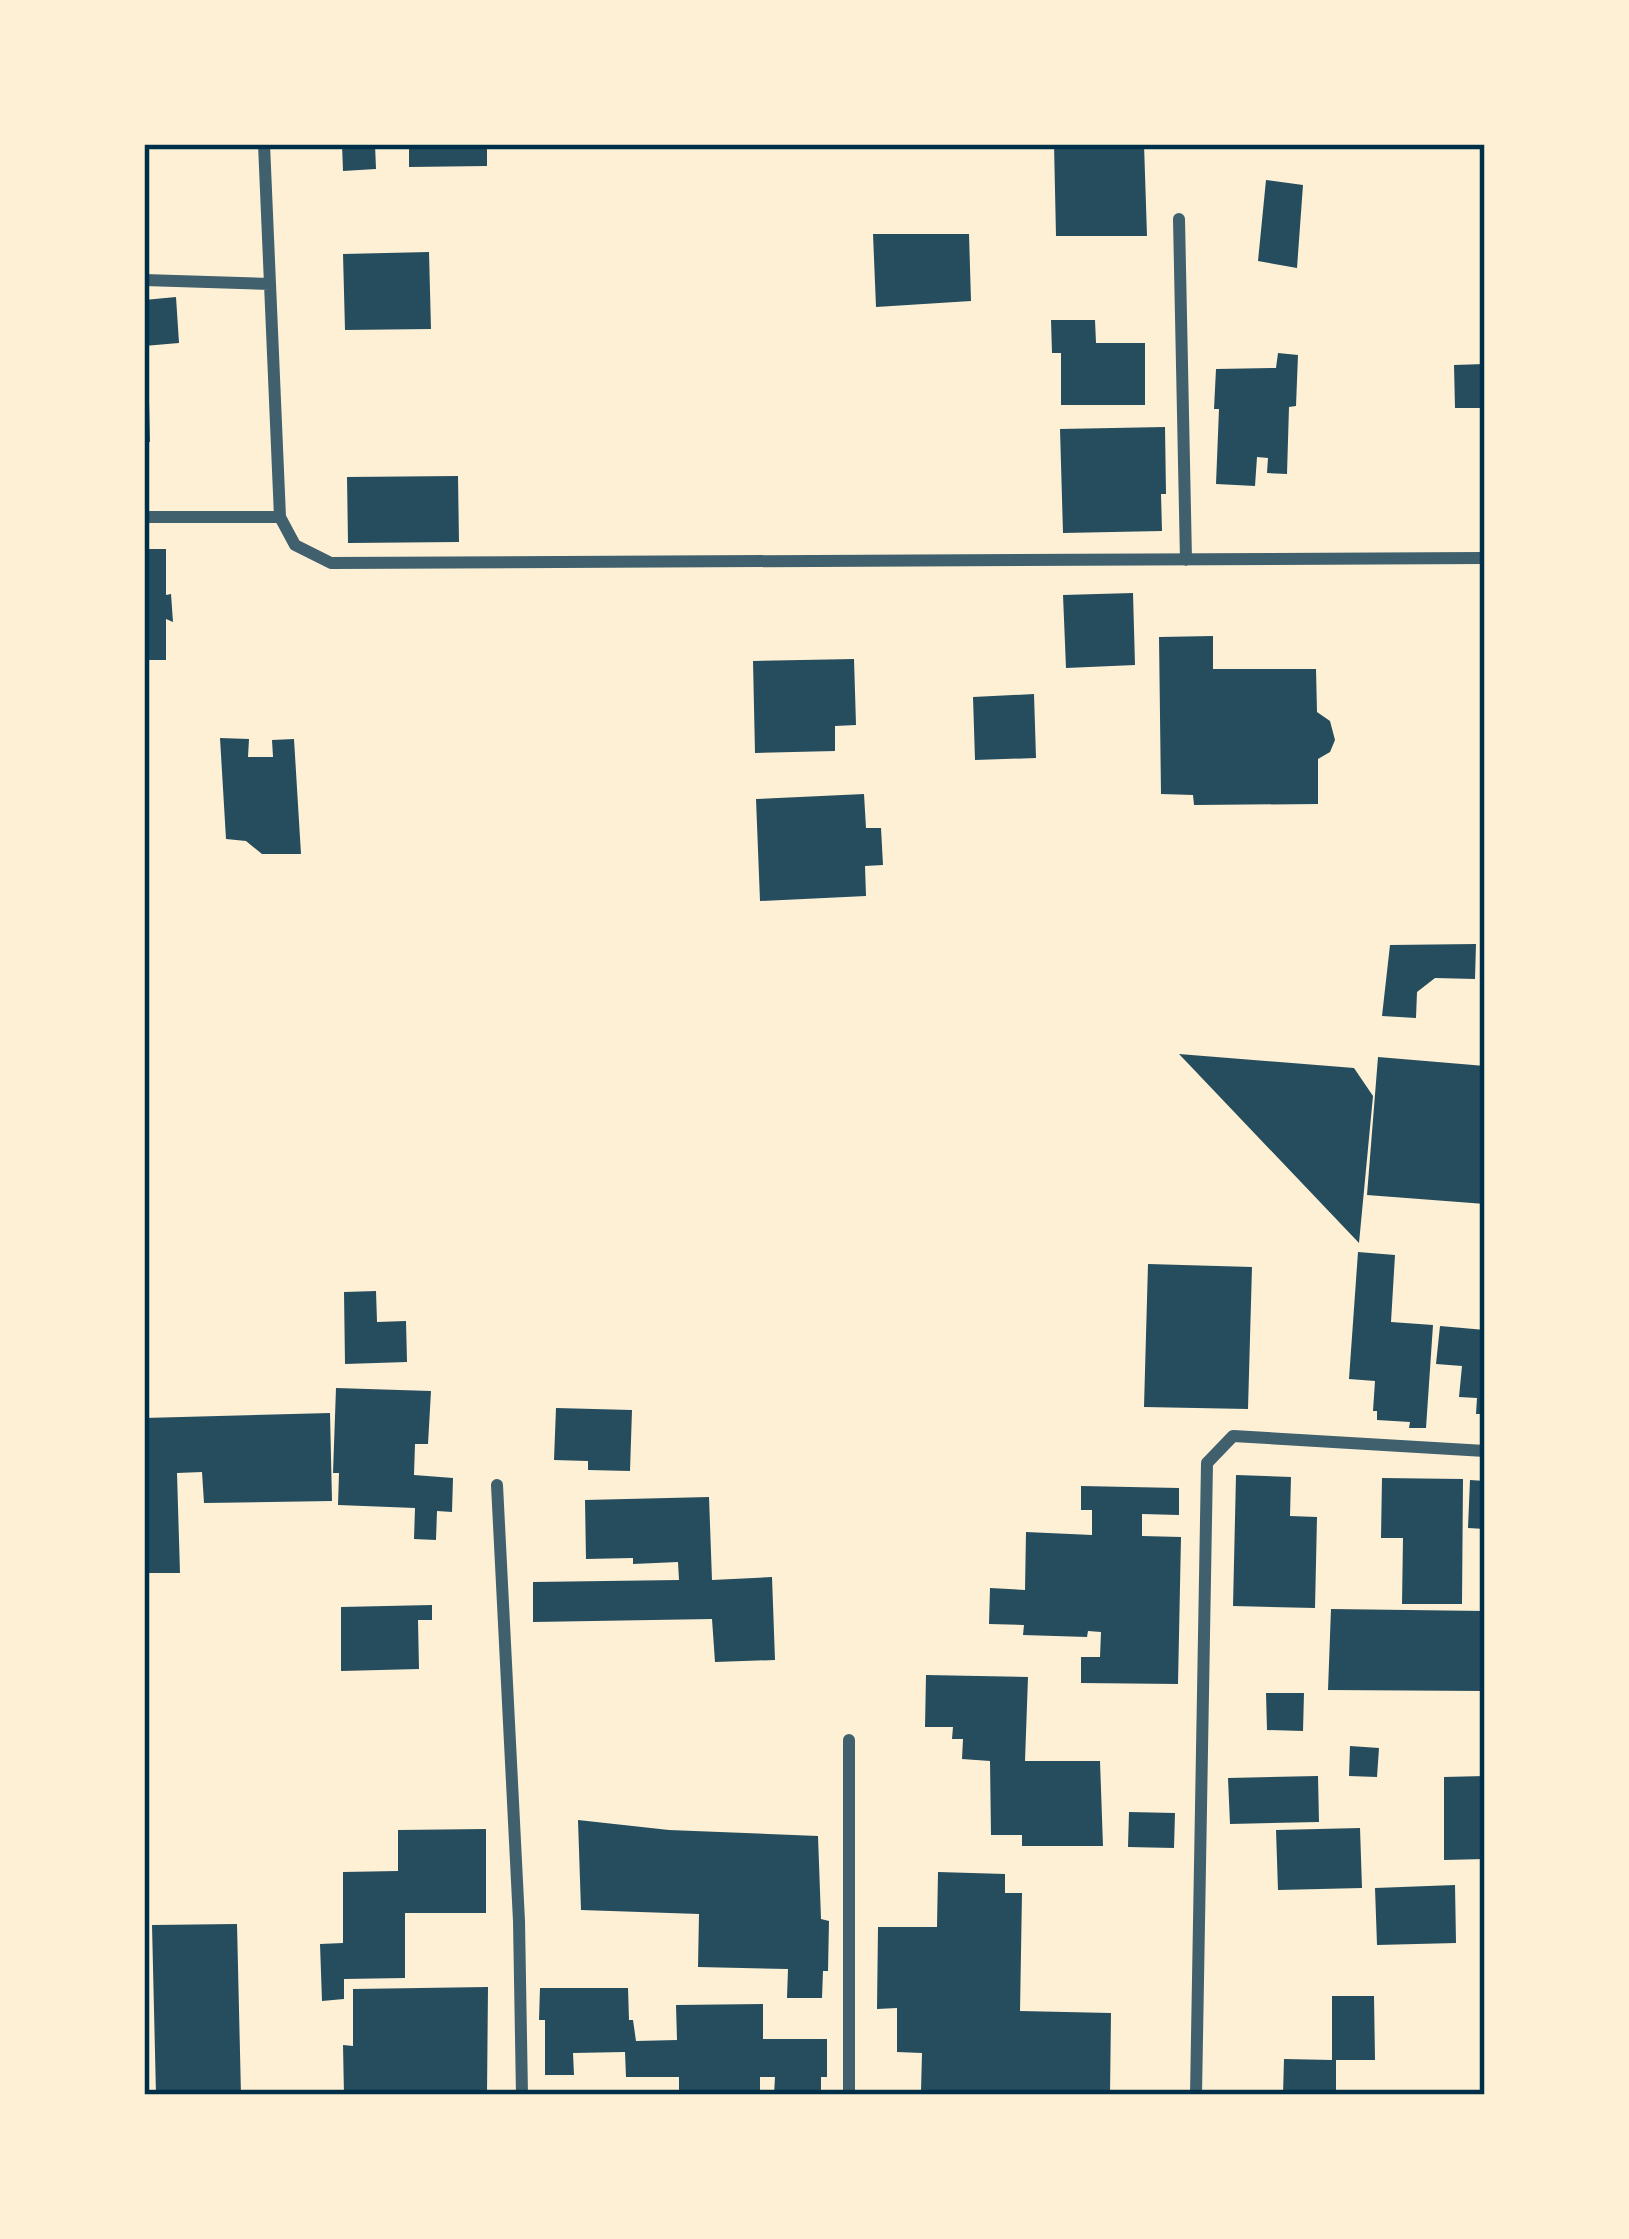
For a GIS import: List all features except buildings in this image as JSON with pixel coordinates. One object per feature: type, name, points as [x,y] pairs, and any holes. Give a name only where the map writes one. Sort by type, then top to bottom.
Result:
[{"type":"street","points":[[264,144],[280,517],[295,545],[331,563],[1485,558]]},
{"type":"street","points":[[1179,219],[1186,560]]},
{"type":"street","points":[[144,280],[270,284]]},
{"type":"street","points":[[144,517],[280,517]]},
{"type":"street","points":[[1196,2095],[1207,1462],[1234,1436],[1485,1451]]},
{"type":"street","points":[[497,1485],[519,1921],[522,2095]]},
{"type":"street","points":[[849,1740],[849,2095]]}]
